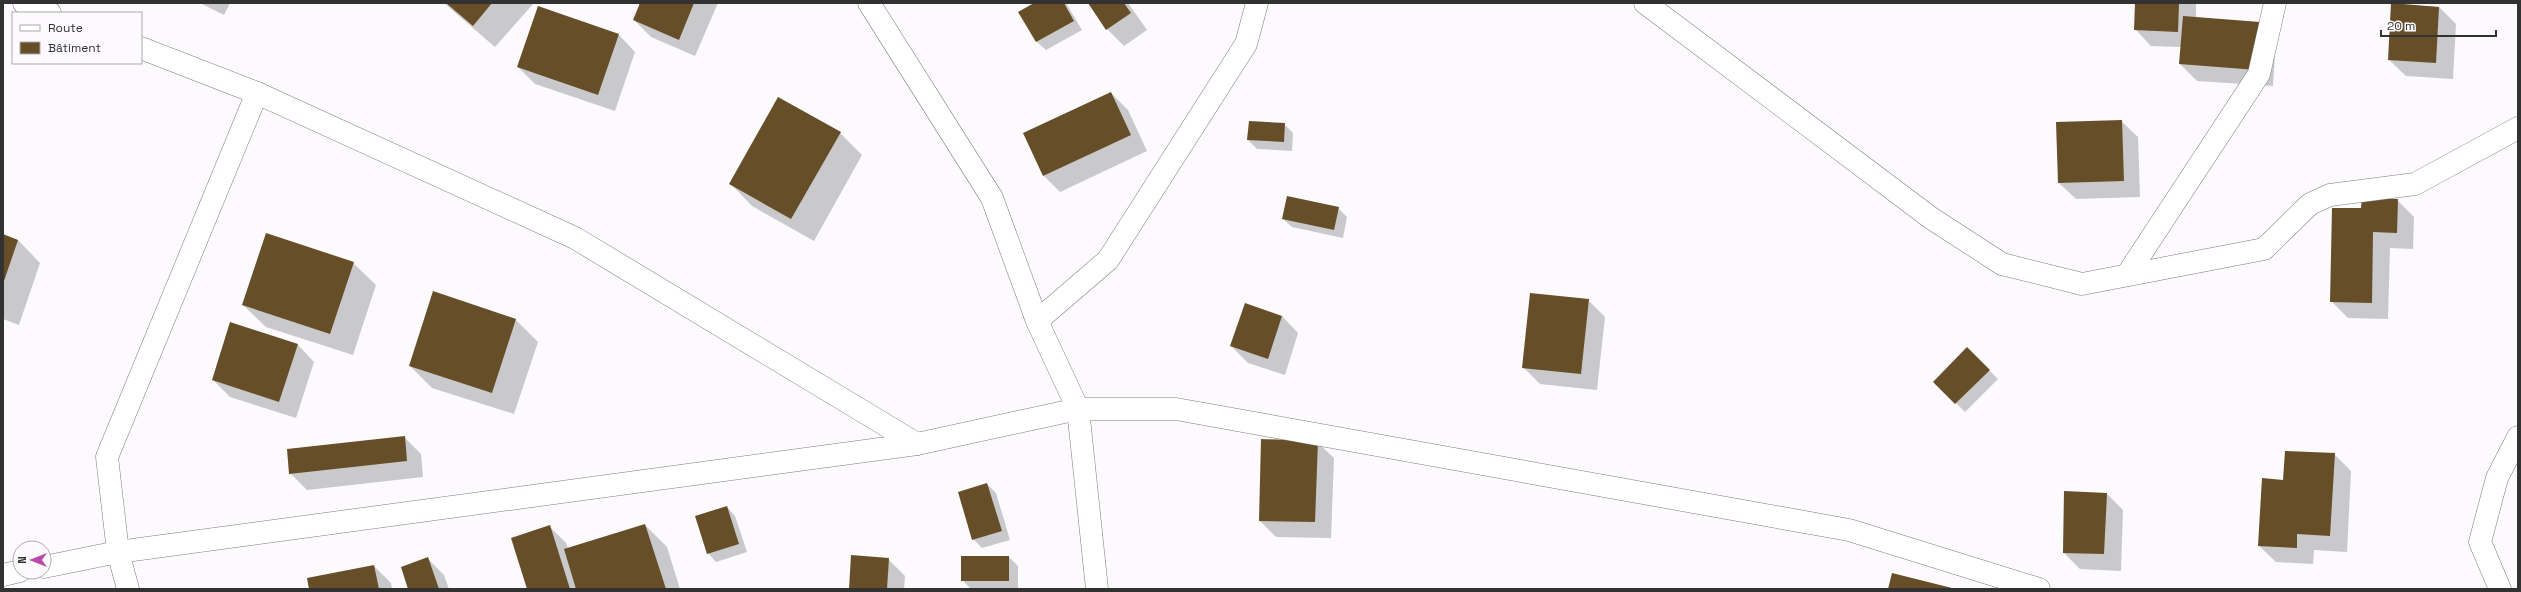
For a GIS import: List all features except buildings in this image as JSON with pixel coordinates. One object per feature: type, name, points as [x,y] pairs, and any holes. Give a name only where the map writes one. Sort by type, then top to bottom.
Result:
[{"type":"street","points":[[24,3],[47,12]]},
{"type":"street","points":[[869,3],[992,198],[1037,321],[1078,409],[1096,589]]},
{"type":"street","points":[[1037,321],[1108,260],[1246,44],[1257,3]]},
{"type":"street","points":[[1645,3],[1931,218],[2002,264],[2082,284],[2264,249],[2310,204],[2330,195],[2415,184],[2518,128]]},
{"type":"street","points":[[2127,275],[2259,74],[2275,3]]},
{"type":"street","points":[[142,48],[257,93],[575,238],[917,444]]},
{"type":"street","points":[[128,589],[118,552],[107,457],[257,93]]},
{"type":"street","points":[[52,565],[118,552],[917,444],[1078,409],[1176,409],[1849,530],[2039,589]]},
{"type":"street","points":[[2500,589],[2480,542],[2497,478],[2518,437]]}]
